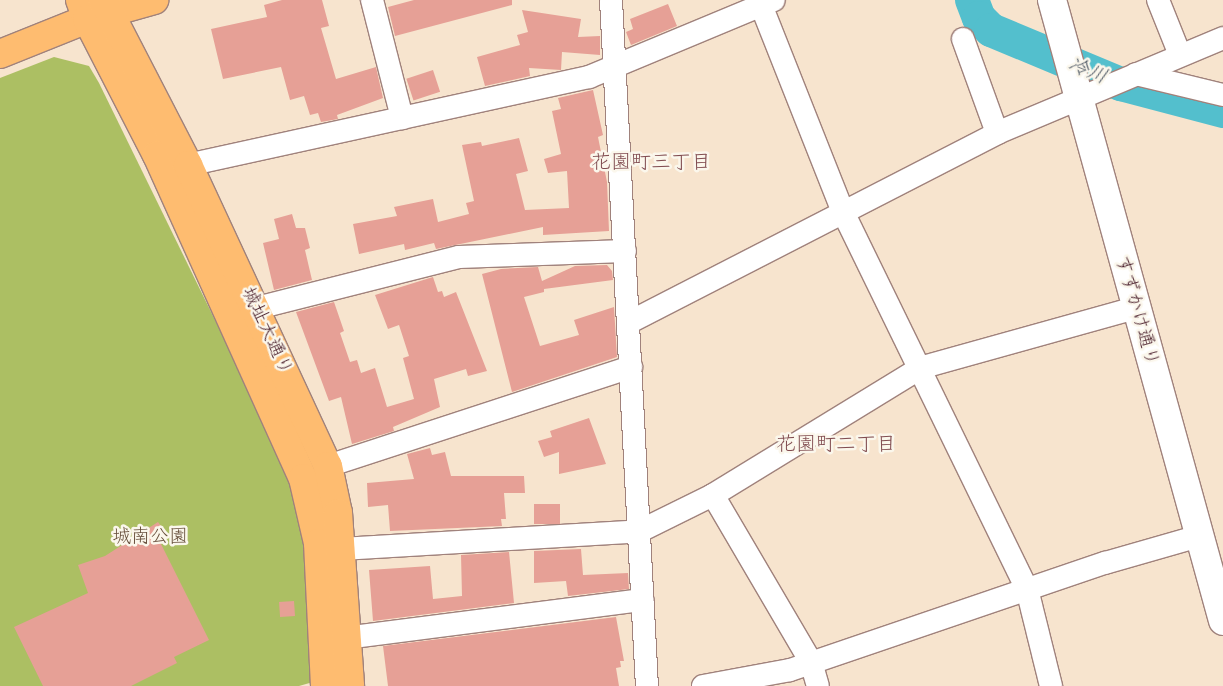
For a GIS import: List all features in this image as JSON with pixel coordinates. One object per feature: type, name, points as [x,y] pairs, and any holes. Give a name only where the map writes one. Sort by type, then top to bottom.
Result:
[{"type":"main road","points":[[0,54],[94,8],[154,0]]},
{"type":"main road","name":"城址大通り","points":[[94,8],[188,165],[257,308],[328,466],[338,513],[345,638],[350,686]]},
{"type":"main road","name":"城址大通り","points":[[94,8],[157,155],[303,478],[318,543],[325,686]]},
{"type":"street","points":[[372,0],[402,118]]},
{"type":"street","points":[[611,0],[630,322],[647,686]]},
{"type":"street","name":"すずかけ通り","points":[[1052,0],[1135,308],[1223,621]]},
{"type":"street","points":[[1158,0],[1180,55]]},
{"type":"street","points":[[188,165],[589,77],[768,3],[843,212],[1027,589],[1051,686]]},
{"type":"street","points":[[963,38],[997,133]]},
{"type":"street","points":[[630,322],[997,133],[1223,38]]},
{"type":"street","points":[[1136,74],[1223,95]]},
{"type":"street","points":[[257,308],[459,257],[625,251]]},
{"type":"street","points":[[341,549],[640,531],[713,496],[920,368],[1135,308]]},
{"type":"street","points":[[328,466],[631,368]]},
{"type":"street","points":[[713,496],[811,662],[818,686]]},
{"type":"street","points":[[703,686],[790,670],[1027,589],[1198,536]]},
{"type":"street","points":[[345,638],[643,600]]},
{"type":"green space","name":"城南公園","points":[[54,57],[89,66],[99,83],[238,367],[290,483],[306,546],[313,682],[299,686],[0,686],[0,78]]},
{"type":"building","points":[[282,0],[322,0],[329,26],[321,28],[336,79],[376,67],[383,98],[337,115],[338,119],[321,122],[318,113],[310,115],[304,96],[290,100],[281,67],[223,79],[211,29],[267,17],[264,5]]},
{"type":"building","points":[[414,0],[512,0],[512,5],[395,36],[388,7]]},
{"type":"building","points":[[668,4],[677,26],[631,45],[626,32],[633,29],[630,19]]},
{"type":"building","points":[[522,10],[581,19],[578,37],[600,36],[600,55],[562,52],[561,70],[529,68],[530,76],[485,86],[477,57],[520,45],[517,35],[528,32]]},
{"type":"building","points":[[433,70],[440,92],[413,101],[406,79]]},
{"type":"building","points":[[593,90],[603,135],[598,137],[607,182],[609,231],[543,235],[543,227],[436,249],[434,243],[405,250],[404,244],[359,254],[353,224],[397,216],[394,207],[433,199],[438,222],[469,214],[466,203],[474,201],[462,145],[481,142],[482,146],[519,138],[528,171],[516,174],[525,210],[569,208],[567,171],[548,173],[544,159],[561,154],[552,111],[561,109],[558,98]]},
{"type":"building","points":[[292,214],[296,228],[305,228],[310,248],[305,250],[312,280],[274,290],[263,243],[279,239],[274,219]]},
{"type":"building","points":[[607,265],[612,271],[613,280],[544,289],[544,292],[524,297],[540,346],[579,335],[574,320],[614,307],[617,357],[512,392],[482,274],[501,269],[538,267],[542,281],[575,266]]},
{"type":"building","points":[[433,277],[438,292],[442,291],[444,297],[456,292],[487,371],[468,376],[466,369],[434,379],[440,407],[393,427],[394,431],[352,444],[341,397],[329,401],[296,312],[334,302],[344,331],[340,333],[350,362],[357,360],[361,373],[375,368],[387,407],[414,399],[403,358],[409,356],[399,325],[388,329],[375,295]]},
{"type":"building","points":[[589,418],[606,464],[559,474],[559,452],[544,457],[538,441],[552,437],[550,431]]},
{"type":"building","points":[[430,448],[432,455],[445,452],[451,476],[524,476],[525,493],[504,493],[506,519],[501,519],[502,526],[390,531],[388,505],[368,507],[367,483],[414,479],[407,454]]},
{"type":"building","points":[[534,504],[560,504],[560,524],[534,524]]},
{"type":"building","points":[[158,522],[167,534],[159,540],[209,640],[174,657],[177,663],[131,686],[43,686],[14,627],[88,593],[78,565],[105,556]]},
{"type":"building","points":[[581,549],[583,575],[628,573],[629,589],[568,596],[566,581],[534,583],[534,551]]},
{"type":"building","points":[[509,552],[514,603],[373,621],[369,570],[430,566],[433,599],[462,596],[461,555]]},
{"type":"building","points":[[294,601],[295,616],[280,617],[279,602]]},
{"type":"building","points":[[616,617],[624,661],[620,661],[621,667],[616,668],[619,686],[388,686],[383,646]]},
{"type":"waterway","name":"冷川","points":[[972,0],[979,18],[991,30],[1121,84],[1223,111]]},
{"type":"district","name":"花園町三丁目","points":[[651,161]]},
{"type":"district","name":"花園町二丁目","points":[[836,443]]}]
